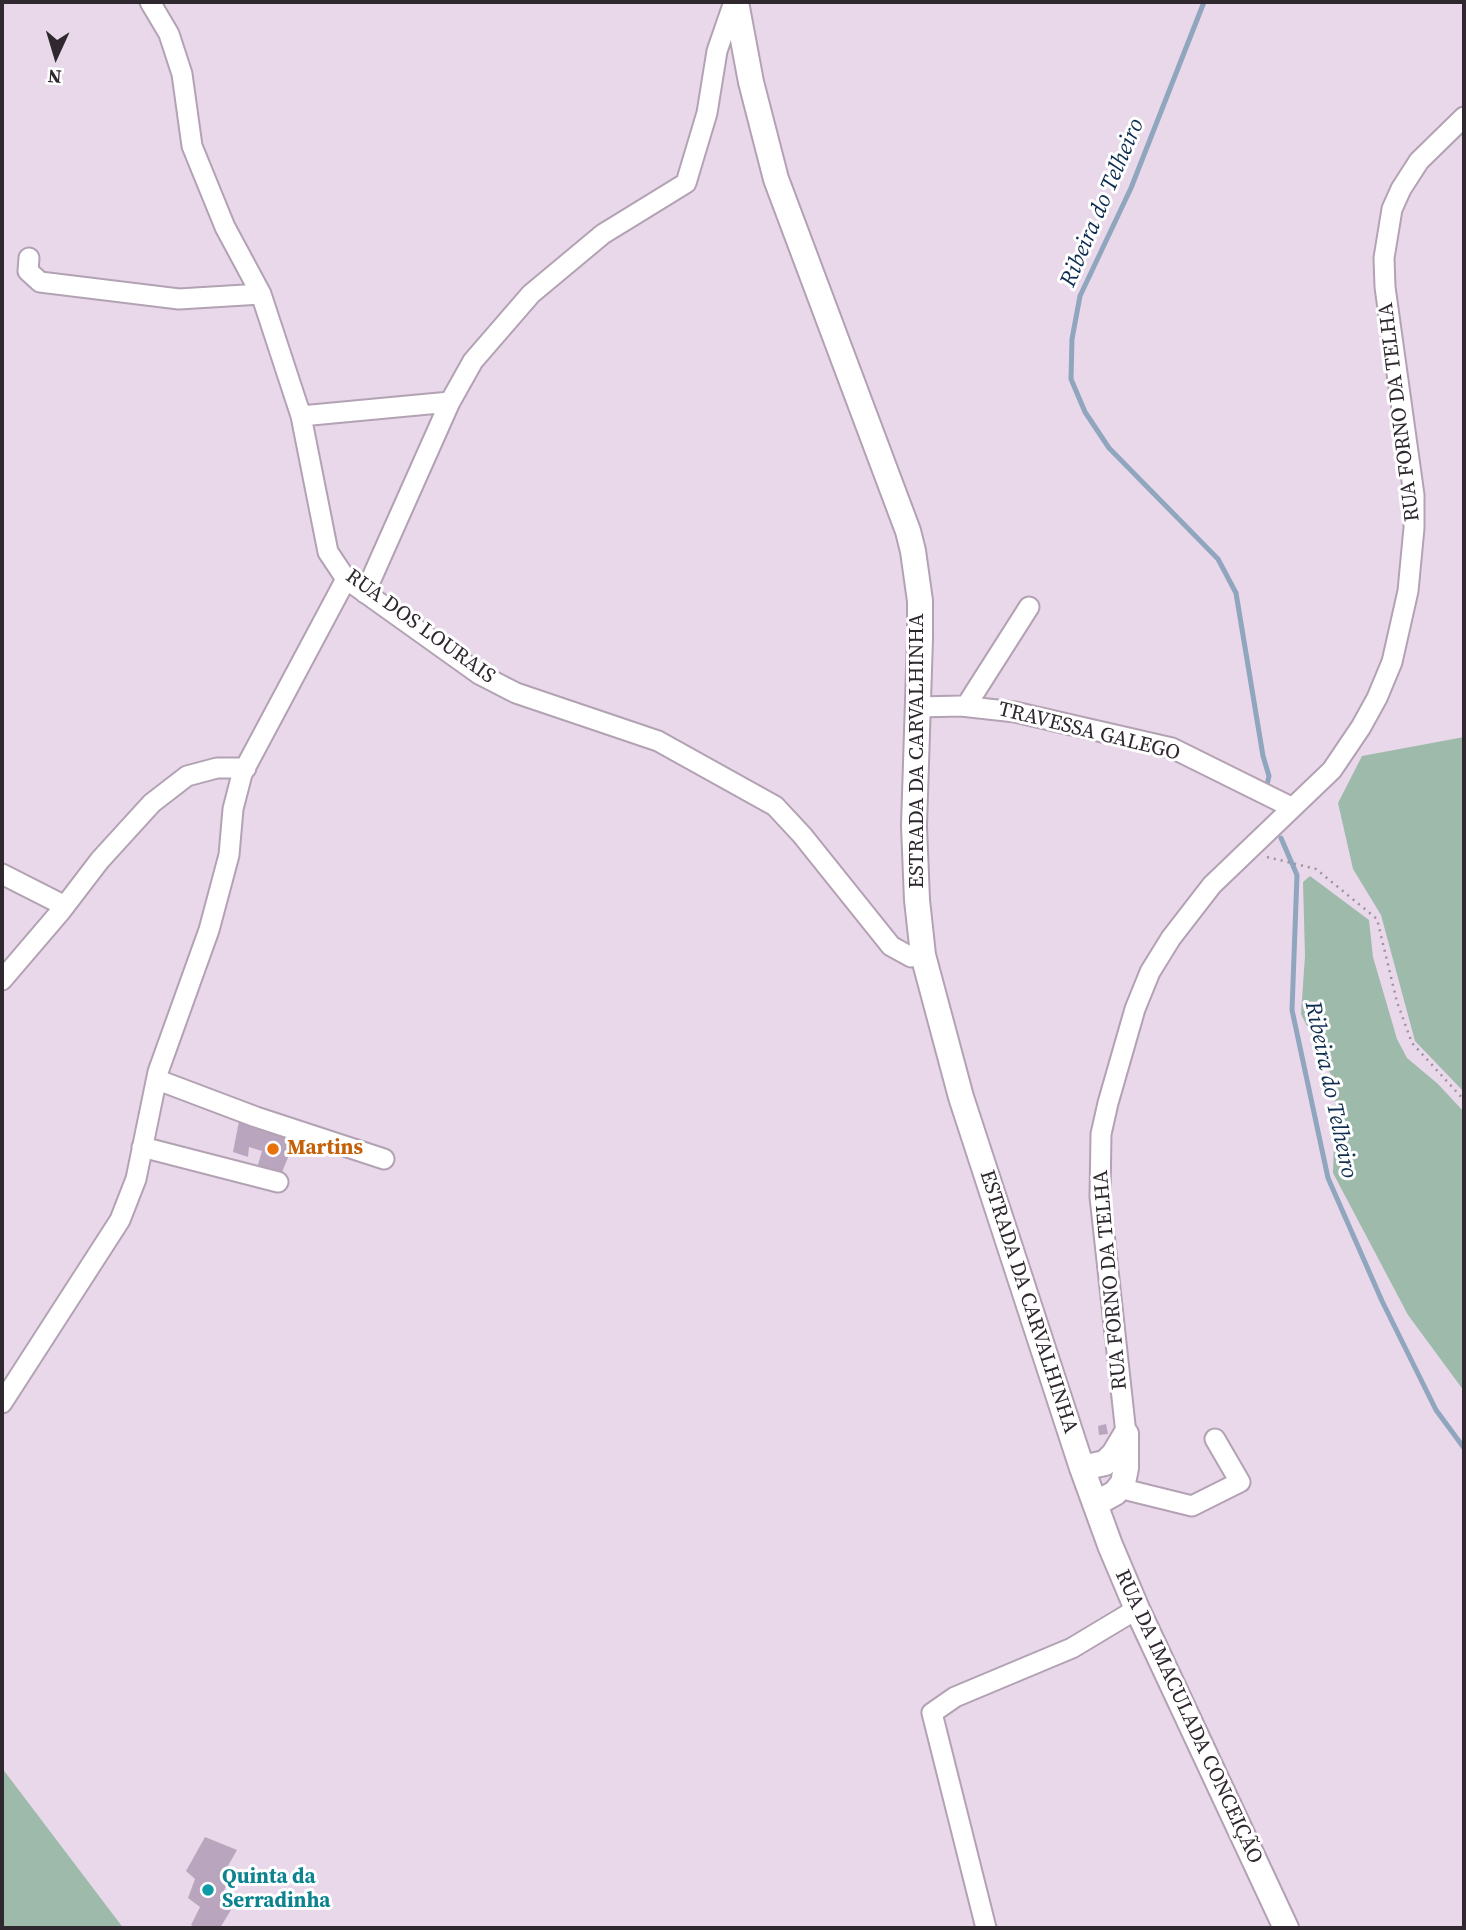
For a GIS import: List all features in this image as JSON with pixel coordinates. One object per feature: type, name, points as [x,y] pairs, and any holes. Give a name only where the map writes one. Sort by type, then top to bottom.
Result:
[{"type":"main road","name":"ESTRADA DA CARVALHINHA","points":[[735,2],[751,82],[776,179],[908,531],[913,551],[920,601],[915,853],[923,955],[961,1097],[1093,1466],[1095,1504]]},
{"type":"main road","points":[[1093,1466],[1114,1454],[1126,1434]]},
{"type":"main road","name":"RUA FORNO DA TELHA","points":[[1121,1485],[1126,1468],[1126,1434]]},
{"type":"main road","points":[[1093,1466],[1115,1467],[1121,1485],[1115,1493],[1095,1504]]},
{"type":"main road","name":"RUA DA IMACULADA CONCEIÇÃO","points":[[1095,1504],[1137,1609],[1286,1928]]},
{"type":"street","name":"RUA DOS LOURAIS","points":[[150,2],[169,34],[182,74],[192,146],[225,227],[261,294],[301,416],[328,552],[346,579],[491,681],[516,693],[658,741],[775,806],[802,835],[891,946],[911,957],[923,955]]},
{"type":"street","points":[[365,593],[450,402],[473,361],[531,294],[603,233],[685,183],[708,113],[717,51],[735,2]]},
{"type":"street","name":"RUA FORNO DA TELHA","points":[[1126,1434],[1100,1197],[1100,1146],[1105,1113],[1120,1055],[1150,972],[1190,911],[1212,885],[1332,770],[1377,698],[1398,638],[1412,559],[1414,495],[1385,287],[1384,258],[1392,209],[1401,189],[1419,161],[1464,117]]},
{"type":"street","points":[[29,258],[28,271],[40,282],[179,299],[261,294]]},
{"type":"street","points":[[301,416],[450,402]]},
{"type":"street","points":[[2,1403],[121,1220],[136,1179],[158,1073],[209,930],[229,855],[233,809],[246,768],[346,579]]},
{"type":"street","points":[[966,706],[1029,607]]},
{"type":"street","name":"TRAVESSA GALEGO","points":[[918,707],[966,706],[1028,714],[1172,748],[1291,807]]},
{"type":"street","points":[[2,981],[100,860],[152,803],[187,776],[217,768],[246,768]]},
{"type":"street","points":[[2,874],[65,906]]},
{"type":"street","points":[[158,1080],[257,1117],[384,1159]]},
{"type":"street","points":[[142,1147],[278,1182]]},
{"type":"street","points":[[1121,1485],[1192,1506],[1240,1482],[1215,1439]]},
{"type":"street","points":[[986,1928],[932,1713],[955,1697],[1072,1648],[1137,1609]]},
{"type":"path","points":[[1245,852],[1316,869],[1377,919],[1397,1002],[1412,1043],[1464,1100]]},
{"type":"green space","points":[[1464,737],[1464,1092],[1415,1041],[1381,915],[1353,869],[1338,803],[1362,756]]},
{"type":"green space","points":[[1310,876],[1369,920],[1373,957],[1397,1039],[1407,1058],[1438,1084],[1464,1112],[1464,1391],[1408,1315],[1333,1173],[1336,1085],[1301,1014],[1305,956],[1303,882]]},
{"type":"green space","points":[[2,1768],[121,1925],[124,1928],[2,1928]]},
{"type":"building","name":"Martins","points":[[240,1116],[296,1138],[278,1182],[255,1175],[262,1151],[249,1147],[248,1157],[233,1152]]},
{"type":"building","points":[[1106,1424],[1108,1434],[1099,1435],[1098,1426]]},
{"type":"building","name":"Quinta da Serradinha","points":[[205,1837],[237,1850],[221,1878],[228,1883],[220,1898],[234,1905],[220,1928],[197,1928],[191,1925],[200,1907],[188,1898],[195,1879],[186,1871]]},
{"type":"waterway","name":"Ribeira do Telheiro","points":[[1204,2],[1131,188],[1080,296],[1072,339],[1071,379],[1085,412],[1109,448],[1218,559],[1236,593],[1263,756],[1269,776],[1267,785]]},
{"type":"waterway","name":"Ribeira do Telheiro","points":[[1281,838],[1297,875],[1292,1010],[1328,1178],[1382,1301],[1436,1410],[1464,1448]]},
{"type":"place","name":"Martins","points":[[273,1149]]},
{"type":"place","name":"Quinta da Serradinha","points":[[208,1890]]}]
